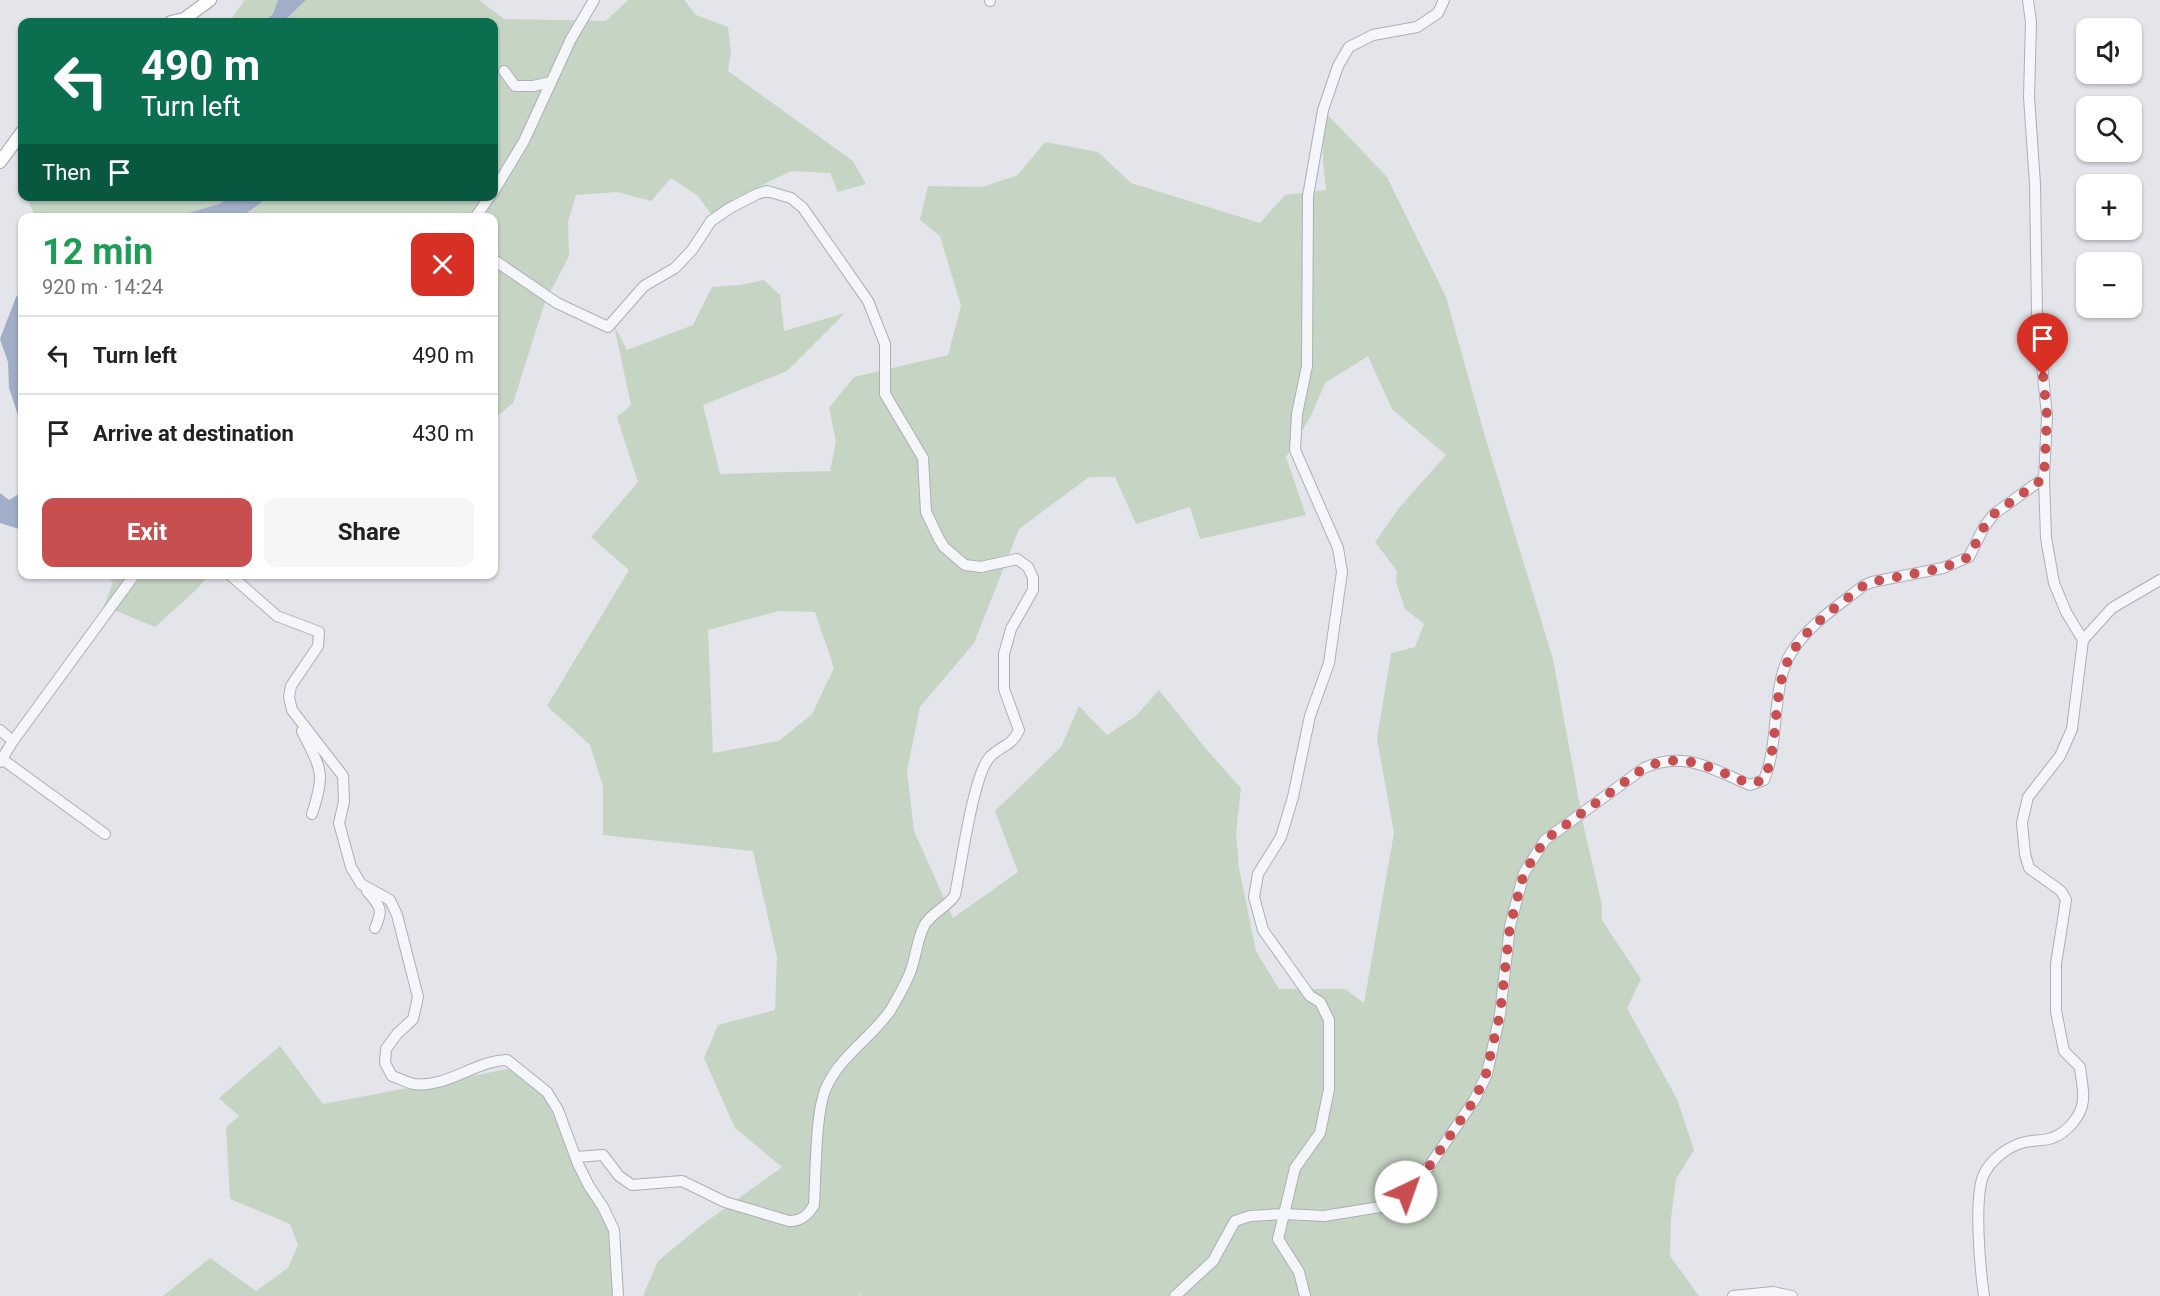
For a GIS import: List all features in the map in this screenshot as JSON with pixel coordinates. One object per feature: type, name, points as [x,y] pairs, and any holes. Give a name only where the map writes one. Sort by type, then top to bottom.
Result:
[{"type":"main road","points":[[185,18],[210,0]]},
{"type":"main road","points":[[0,162],[18,137]]},
{"type":"street","points":[[498,184],[524,141],[571,39],[594,0]]},
{"type":"street","points":[[1305,1296],[1299,1272],[1278,1239],[1295,1168],[1320,1133],[1326,1112],[1330,1062],[1329,1020],[1320,1002],[1310,996],[1263,930],[1254,897],[1258,874],[1281,837],[1293,797],[1310,716],[1329,663],[1342,572],[1338,548],[1295,450],[1297,414],[1307,366],[1308,196],[1323,110],[1338,66],[1349,47],[1373,34],[1417,27],[1438,13],[1444,0]]},
{"type":"street","points":[[2028,0],[2031,22],[2029,97],[2035,184],[2037,313],[2047,416],[2044,478],[2046,537],[2054,584],[2066,612],[2083,640]]},
{"type":"street","points":[[504,71],[515,86],[533,86],[550,82]]},
{"type":"street","points":[[498,263],[557,303],[608,327],[644,286],[675,268],[692,250],[711,221],[730,208],[767,191],[791,198],[803,208],[868,301],[885,344],[885,394],[923,458],[926,512],[944,548],[965,565],[981,567],[1017,559],[1028,567],[1033,578],[1034,590],[1011,629],[1004,654],[1004,689],[1019,730],[1015,740],[989,758],[978,783],[955,895],[951,902],[933,914],[924,926],[910,972],[889,1011],[864,1041],[839,1065],[826,1088],[821,1107],[814,1205],[809,1214],[797,1222],[789,1221],[725,1202],[682,1181],[632,1185],[619,1176],[603,1155],[576,1157]]},
{"type":"street","points":[[1175,1296],[1213,1261],[1235,1221],[1250,1216],[1285,1214],[1324,1216],[1380,1207],[1399,1199],[1426,1171],[1475,1099],[1486,1074],[1500,1014],[1510,926],[1519,888],[1524,873],[1545,840],[1644,768],[1659,761],[1678,759],[1696,763],[1750,784],[1764,780],[1770,765],[1782,676],[1791,654],[1811,628],[1863,586],[1872,582],[1943,568],[1969,557],[1984,527],[1994,514],[2044,478]]},
{"type":"street","points":[[105,834],[1,760],[131,579]]},
{"type":"street","points":[[235,579],[277,616],[319,632],[318,646],[291,686],[289,697],[292,710],[321,770],[321,787],[312,814]]},
{"type":"street","points":[[1984,1296],[1981,1275],[1979,1196],[1983,1175],[1992,1162],[2010,1147],[2024,1142],[2052,1138],[2064,1132],[2078,1116],[2083,1101],[2080,1067],[2064,1051],[2056,1011],[2056,964],[2066,900],[2061,891],[2029,868],[2025,854],[2022,823],[2028,797],[2060,756],[2072,729],[2083,640],[2112,608],[2160,580]]},
{"type":"street","points":[[292,710],[343,776],[344,802],[339,823],[341,835],[351,867],[361,884],[380,906],[381,917],[375,928]]},
{"type":"street","points":[[0,730],[13,741]]},
{"type":"street","points":[[361,884],[390,900],[398,915],[418,997],[413,1019],[397,1034],[386,1049],[385,1063],[392,1076],[414,1084],[435,1083],[494,1060],[507,1060],[546,1092],[558,1110],[589,1186],[614,1230],[618,1296]]},
{"type":"street","points":[[1733,1296],[1773,1292],[1792,1296]]},
{"type":"green space","points":[[245,0],[278,0],[273,14],[268,18],[232,18]]},
{"type":"green space","points":[[306,0],[479,0],[504,19],[606,21],[628,0],[684,0],[696,15],[728,27],[731,51],[728,71],[853,161],[866,184],[838,192],[830,173],[791,171],[732,200],[718,224],[698,196],[671,178],[651,201],[617,192],[576,195],[568,222],[569,256],[545,302],[513,403],[498,416],[498,213],[248,213],[262,201],[498,201],[498,18],[287,18]]},
{"type":"green space","points":[[1323,110],[1387,177],[1446,297],[1484,433],[1553,659],[1584,828],[1602,905],[1602,920],[1641,979],[1627,1008],[1677,1099],[1694,1150],[1676,1179],[1671,1219],[1670,1256],[1699,1296],[863,1296],[858,1293],[861,1296],[643,1296],[658,1261],[699,1227],[782,1167],[735,1128],[704,1058],[718,1025],[775,1010],[777,957],[753,851],[603,835],[603,787],[590,745],[547,706],[629,570],[591,537],[638,482],[617,417],[631,405],[614,325],[627,350],[693,325],[712,287],[764,280],[780,295],[784,331],[845,313],[787,371],[703,405],[720,474],[830,471],[836,441],[829,408],[854,377],[948,355],[961,306],[940,236],[920,220],[928,186],[982,187],[1018,175],[1045,142],[1098,152],[1131,183],[1260,223],[1285,195],[1326,190],[1323,161]],"holes":[[[1368,356],[1392,409],[1446,455],[1399,508],[1375,542],[1397,571],[1396,582],[1405,609],[1424,624],[1415,647],[1391,653],[1377,739],[1394,833],[1364,1003],[1345,989],[1279,989],[1256,951],[1239,868],[1236,833],[1241,788],[1206,749],[1159,690],[1136,716],[1107,735],[1079,706],[1061,747],[995,811],[1018,872],[953,918],[914,831],[907,771],[920,707],[974,643],[1019,529],[1089,477],[1115,477],[1136,524],[1190,507],[1200,539],[1306,515],[1286,457],[1311,416],[1325,383]],[[779,611],[815,612],[834,668],[812,714],[779,741],[713,753],[708,630]]]},
{"type":"green space","points":[[28,201],[224,201],[191,213],[34,213]]},
{"type":"green space","points":[[110,579],[205,579],[155,627],[104,606],[113,582]]},
{"type":"green space","points":[[280,1046],[323,1104],[508,1069],[536,1083],[614,1230],[616,1296],[163,1296],[210,1258],[256,1291],[288,1268],[298,1245],[290,1224],[230,1199],[226,1127],[239,1116],[219,1098]]},
{"type":"water","points":[[278,0],[306,0],[287,18],[268,18],[273,14]]},
{"type":"water","points":[[224,201],[262,201],[247,213],[189,213]]},
{"type":"water","points":[[18,295],[18,415],[9,388],[8,362],[0,339]]},
{"type":"water","points":[[0,493],[9,500],[18,494],[18,529],[0,523]]},
{"type":"route","points":[[1406,1192],[1426,1171],[1475,1099],[1486,1074],[1500,1014],[1510,926],[1519,888],[1524,873],[1545,840],[1644,768],[1659,761],[1678,759],[1696,763],[1750,784],[1764,780],[1770,765],[1782,676],[1791,654],[1811,628],[1863,586],[1872,582],[1943,568],[1969,557],[1984,527],[1994,514],[2044,478],[2047,416],[2043,375]]}]
